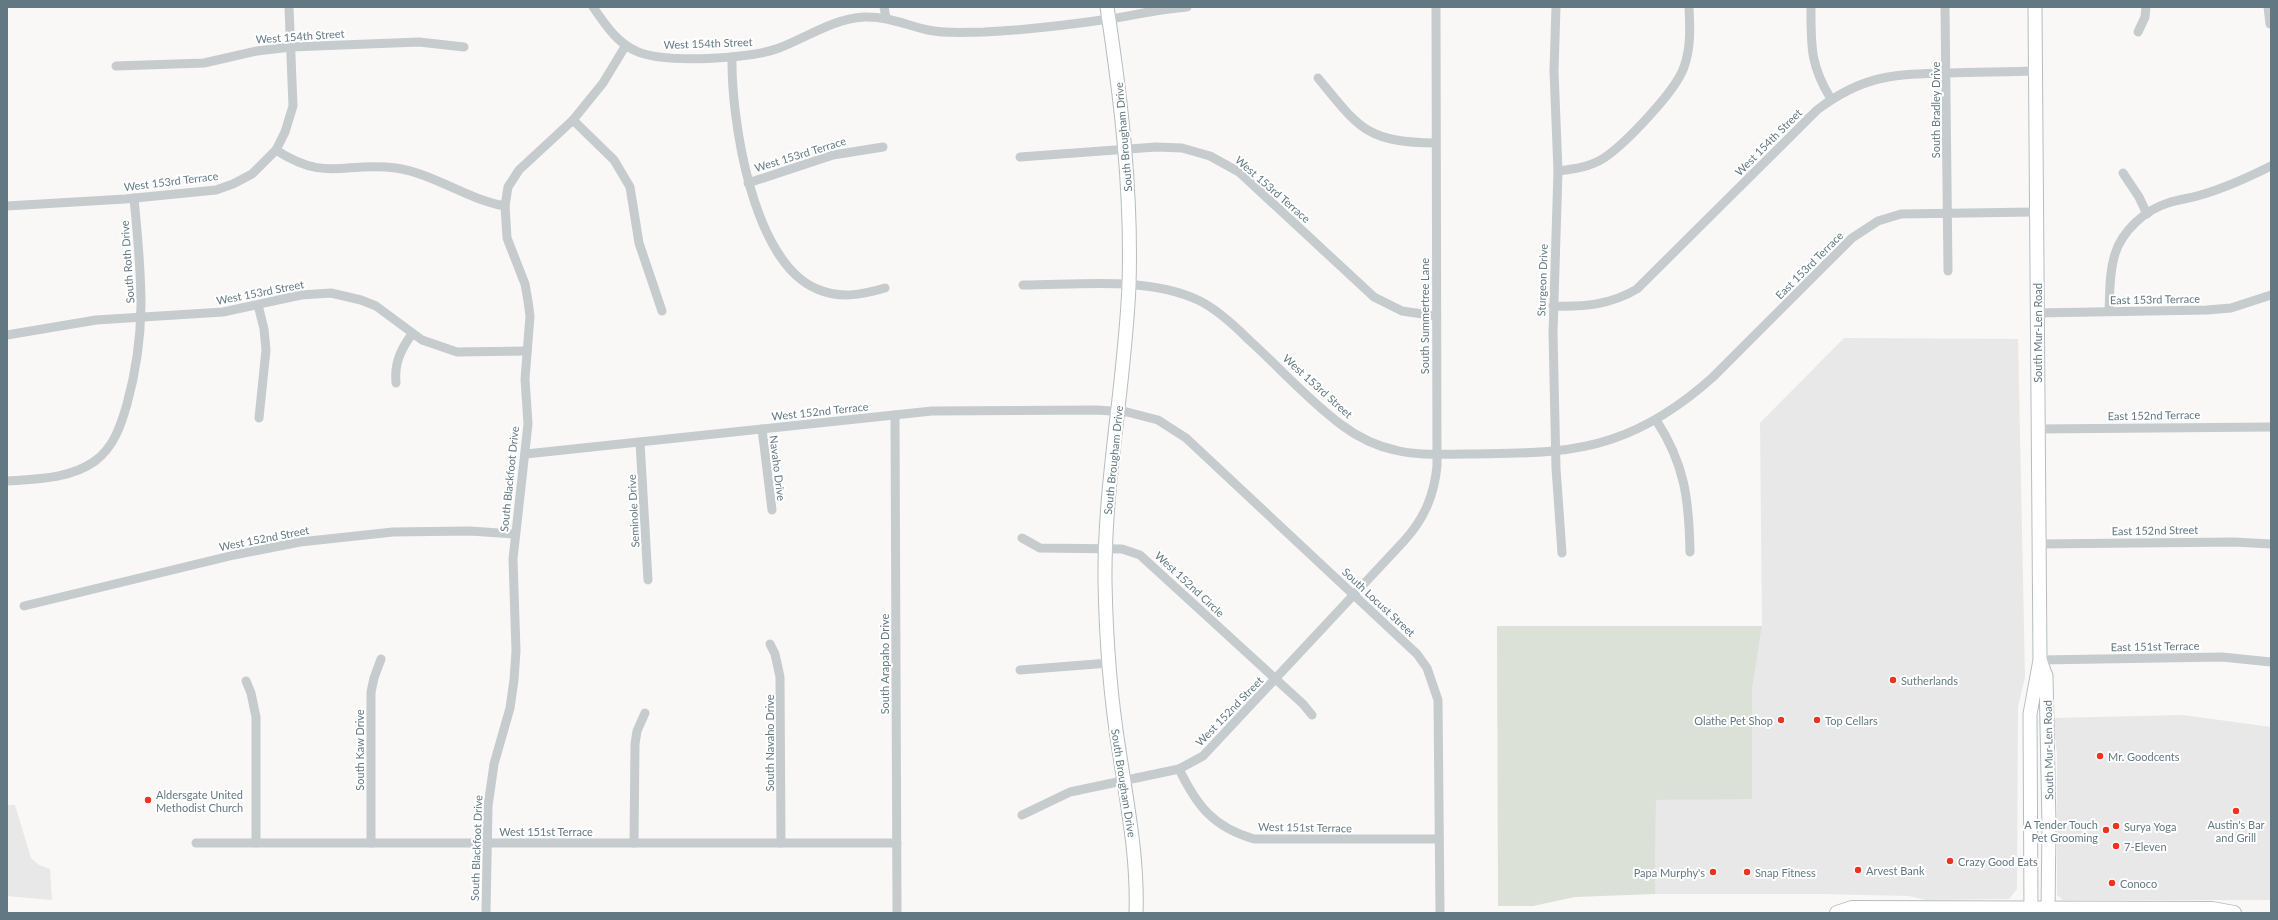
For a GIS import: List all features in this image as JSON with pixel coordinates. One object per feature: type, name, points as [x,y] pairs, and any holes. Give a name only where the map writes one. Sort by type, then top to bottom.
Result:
[{"type":"main road","name":"South Mur-Len Road","points":[[2031,911],[2030,714],[2040,660],[2036,313],[2035,7]]},
{"type":"main road","name":"South Brougham Drive","points":[[1108,13],[1126,149],[1129,285],[1118,413],[1109,485],[1106,549],[1106,614],[1109,663],[1117,737],[1133,837],[1136,913]]},
{"type":"main road","name":"South Mur-Len Road","points":[[2040,660],[2046,676],[2049,810],[2048,911]]},
{"type":"main road","points":[[2031,747],[2039,753],[2040,786],[2049,810]]},
{"type":"main road","points":[[1837,913],[1852,908],[2031,911],[2212,909],[2234,913]]},
{"type":"street","name":"West 153rd Terrace","points":[[7,206],[134,198],[216,190],[233,184],[252,174],[276,150],[287,128],[293,106],[292,47],[289,7]]},
{"type":"street","name":"West 154th Street","points":[[593,7],[616,38],[636,51],[658,57],[746,56],[777,49],[831,23],[862,17],[886,18],[927,30],[949,32],[1033,29],[1108,13]]},
{"type":"street","points":[[884,7],[886,18]]},
{"type":"street","points":[[1108,13],[1187,7]]},
{"type":"street","name":"South Summertree Lane","points":[[1354,595],[1415,530],[1424,515],[1436,482],[1436,7]]},
{"type":"street","name":"Sturgeon Drive","points":[[1556,7],[1554,71],[1558,171],[1553,306],[1555,452],[1562,553]]},
{"type":"street","points":[[1558,171],[1585,167],[1604,158],[1620,145],[1668,95],[1680,77],[1687,59],[1690,40],[1690,7]]},
{"type":"street","points":[[1811,7],[1812,53],[1821,82],[1832,99]]},
{"type":"street","name":"South Bradley Drive","points":[[1945,7],[1948,213]]},
{"type":"street","points":[[2138,32],[2145,17],[2146,7]]},
{"type":"street","points":[[2268,7],[2270,24]]},
{"type":"street","name":"West 154th Street","points":[[116,66],[204,64],[257,50],[292,47],[419,42],[464,47]]},
{"type":"street","name":"South Blackfoot Drive","points":[[486,913],[486,843],[488,806],[492,776],[510,708],[514,680],[516,651],[513,591],[514,534],[526,454],[527,351],[530,316],[525,284],[507,238],[505,206],[508,187],[519,170],[573,120],[603,83],[626,45]]},
{"type":"street","points":[[732,56],[732,98],[739,146],[754,201],[779,254],[792,272],[816,289],[846,295],[861,295],[885,288]]},
{"type":"street","name":"West 154th Street","points":[[1553,306],[1596,305],[1624,297],[1637,289],[1817,110],[1832,99],[1863,83],[1883,77],[1916,73],[2035,71]]},
{"type":"street","points":[[1318,78],[1348,115],[1368,131],[1382,138],[1398,142],[1436,143]]},
{"type":"street","points":[[573,120],[614,160],[630,187],[639,243],[662,311]]},
{"type":"street","name":"West 153rd Terrace","points":[[748,183],[833,155],[883,147]]},
{"type":"street","name":"West 153rd Terrace","points":[[1020,157],[1126,149],[1182,148],[1221,161],[1239,172],[1374,297],[1402,311],[1436,316]]},
{"type":"street","points":[[276,150],[300,164],[325,170],[366,166],[410,171],[426,175],[481,201],[505,206]]},
{"type":"street","points":[[2109,311],[2110,277],[2115,252],[2122,238],[2135,223],[2147,214],[2167,203],[2204,194],[2271,166]]},
{"type":"street","points":[[2123,174],[2139,197],[2147,214]]},
{"type":"street","name":"South Roth Drive","points":[[7,481],[69,473],[95,460],[107,449],[117,434],[135,375],[142,318],[142,286],[134,198]]},
{"type":"street","name":"East 153rd Terrace","points":[[1636,429],[1656,420],[1689,398],[1713,378],[1857,234],[1878,221],[1893,216],[1948,213],[2036,212]]},
{"type":"street","points":[[1948,213],[1948,271]]},
{"type":"street","name":"West 153rd Street","points":[[1023,285],[1129,285],[1162,288],[1184,294],[1217,311],[1334,418],[1356,434],[1374,444],[1395,450],[1437,454],[1555,452],[1578,448],[1612,439],[1636,429]]},
{"type":"street","name":"West 153rd Street","points":[[7,335],[71,323],[223,312],[301,295],[331,293],[344,295],[376,306],[389,314],[412,334],[434,345],[457,352],[527,351]]},
{"type":"street","name":"East 153rd Terrace","points":[[2036,313],[2207,310],[2231,308],[2271,295]]},
{"type":"street","points":[[258,305],[264,329],[266,350],[259,418]]},
{"type":"street","points":[[396,383],[396,368],[399,354],[412,334]]},
{"type":"street","name":"West 152nd Terrace","points":[[526,454],[932,411],[1096,410],[1118,413]]},
{"type":"street","name":"South Locust Street","points":[[1118,413],[1138,414],[1158,420],[1174,429],[1417,654],[1427,668],[1435,687],[1438,714],[1440,913]]},
{"type":"street","name":"South Arapaho Drive","points":[[895,415],[897,913]]},
{"type":"street","points":[[1656,420],[1671,443],[1682,472],[1689,507],[1690,552]]},
{"type":"street","name":"East 152nd Terrace","points":[[2037,429],[2271,427]]},
{"type":"street","name":"Navaho Drive","points":[[762,429],[772,510]]},
{"type":"street","name":"Seminole Drive","points":[[640,442],[648,580]]},
{"type":"street","name":"West 152nd Street","points":[[24,606],[234,555],[300,542],[393,532],[470,532],[514,534]]},
{"type":"street","name":"West 152nd Circle","points":[[1022,538],[1040,548],[1122,549],[1140,555],[1312,715]]},
{"type":"street","name":"East 152nd Street","points":[[2039,544],[2226,542],[2271,544]]},
{"type":"street","name":"West 152nd Street","points":[[1022,815],[1070,792],[1179,769],[1203,756],[1276,680],[1354,595]]},
{"type":"street","name":"South Navaho Drive","points":[[770,644],[775,654],[780,677],[781,843]]},
{"type":"street","name":"East 151st Terrace","points":[[2040,660],[2222,657],[2271,662]]},
{"type":"street","name":"South Kaw Drive","points":[[371,843],[371,692],[381,659]]},
{"type":"street","points":[[1020,670],[1109,663]]},
{"type":"street","points":[[246,681],[252,693],[256,717],[256,843]]},
{"type":"street","points":[[634,843],[635,744],[637,730],[645,713]]},
{"type":"street","name":"West 151st Terrace","points":[[1179,769],[1190,791],[1206,813],[1227,829],[1254,839],[1439,839]]},
{"type":"street","name":"West 151st Terrace","points":[[196,843],[897,843]]},
{"type":"shaded area","points":[[1844,338],[2018,339],[2025,677],[2018,707],[2017,889],[2009,899],[1926,900],[1909,896],[1820,894],[1655,894],[1656,800],[1752,798],[1752,690],[1762,626],[1760,423]]},
{"type":"shaded area","points":[[1497,626],[1762,626],[1752,690],[1752,799],[1656,800],[1655,894],[1575,897],[1533,906],[1498,906]]},
{"type":"shaded area","points":[[2183,715],[2271,727],[2271,900],[2063,900],[2057,895],[2057,754],[2052,718]]},
{"type":"shaded area","points":[[7,805],[15,805],[31,858],[39,865],[50,869],[52,900],[7,896]]},
{"type":"place","name":"Sutherlands","points":[[1893,680]]},
{"type":"place","name":"Olathe Pet Shop","points":[[1781,720]]},
{"type":"place","name":"Top Cellars","points":[[1817,720]]},
{"type":"place","name":"Mr. Goodcents","points":[[2100,756]]},
{"type":"place","name":"Aldersgate United Methodist Church","points":[[148,800]]},
{"type":"place","name":"Austin's Bar and Grill","points":[[2236,811]]},
{"type":"place","name":"Surya Yoga","points":[[2116,826]]},
{"type":"place","name":"A Tender Touch Pet Grooming","points":[[2106,830]]},
{"type":"place","name":"7-Eleven","points":[[2116,846]]},
{"type":"place","name":"Crazy Good Eats","points":[[1950,861]]},
{"type":"place","name":"Arvest Bank","points":[[1858,870]]},
{"type":"place","name":"Papa Murphy's","points":[[1713,872]]},
{"type":"place","name":"Snap Fitness","points":[[1747,872]]},
{"type":"place","name":"Conoco","points":[[2112,883]]}]
